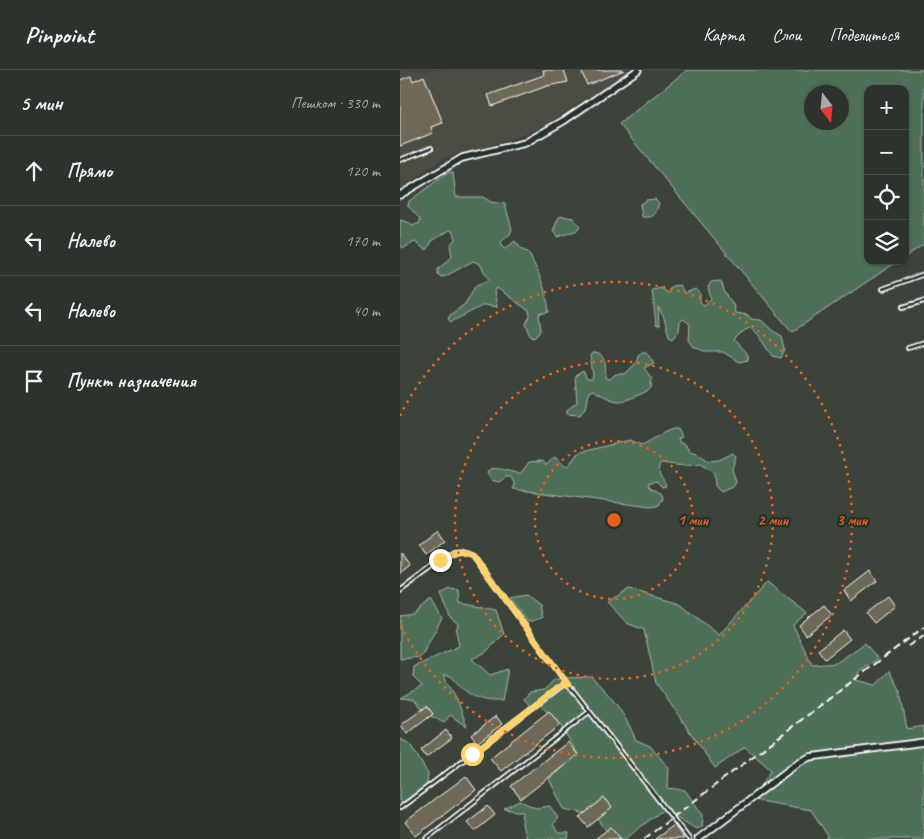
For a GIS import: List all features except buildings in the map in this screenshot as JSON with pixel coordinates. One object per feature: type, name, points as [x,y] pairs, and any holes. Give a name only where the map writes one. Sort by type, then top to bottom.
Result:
[{"type":"street","points":[[400,195],[462,158],[525,143],[565,120],[638,70]]},
{"type":"street","points":[[698,839],[800,762],[810,757],[924,742]]},
{"type":"lane","points":[[400,160],[431,148]]},
{"type":"lane","points":[[883,288],[924,274]]},
{"type":"lane","points":[[903,307],[924,301]]},
{"type":"lane","points":[[908,348],[924,343]]},
{"type":"lane","points":[[400,591],[454,551],[465,550],[472,553],[568,685],[689,839]]},
{"type":"lane","points":[[400,808],[556,689],[564,684],[568,685]]},
{"type":"lane","points":[[426,839],[590,712]]},
{"type":"shaded area","points":[[400,70],[633,70],[572,107],[552,122],[511,139],[442,159],[400,190]]},
{"type":"green space","points":[[687,70],[924,70],[924,244],[909,254],[909,85],[864,85],[864,265],[892,265],[792,332],[619,124]]},
{"type":"green space","points":[[449,172],[453,172],[456,197],[483,197],[491,202],[505,204],[512,229],[510,234],[501,242],[501,246],[505,249],[515,241],[522,250],[528,252],[539,274],[546,296],[549,312],[539,314],[541,331],[535,337],[531,336],[526,324],[530,316],[529,311],[497,288],[494,291],[497,307],[484,305],[451,322],[448,319],[450,315],[465,304],[476,285],[489,280],[480,264],[473,261],[446,276],[441,277],[438,274],[438,269],[452,257],[450,245],[455,239],[454,232],[450,230],[432,241],[428,249],[424,249],[415,242],[404,248],[400,246],[400,220],[410,223],[412,226],[420,223],[420,219],[408,206],[409,201]]},
{"type":"green space","points":[[655,199],[659,203],[656,213],[650,217],[642,217],[640,204],[646,200]]},
{"type":"green space","points":[[559,217],[573,218],[580,226],[578,230],[557,237],[553,231]]},
{"type":"green space","points":[[721,281],[725,293],[733,304],[735,313],[748,315],[751,319],[761,320],[782,336],[785,350],[781,358],[773,356],[758,334],[750,328],[745,330],[734,341],[747,355],[748,360],[739,362],[723,352],[706,352],[694,347],[689,340],[690,324],[683,319],[680,322],[679,331],[673,338],[669,336],[664,318],[658,307],[659,326],[656,325],[652,290],[661,288],[668,293],[672,286],[680,285],[684,293],[696,289],[700,293],[700,302],[704,305],[711,299],[708,287],[711,282]]},
{"type":"green space","points":[[642,352],[647,352],[654,363],[644,368],[652,379],[651,388],[648,391],[625,400],[615,401],[593,390],[589,392],[587,405],[580,415],[567,414],[567,410],[577,402],[575,376],[583,371],[587,379],[592,379],[590,355],[594,353],[601,356],[605,366],[605,378],[609,379],[616,374],[625,374],[636,363],[638,355]]},
{"type":"green space","points":[[673,429],[678,429],[682,437],[678,439],[680,443],[685,444],[689,451],[697,453],[709,461],[719,460],[733,453],[736,456],[732,469],[736,482],[734,486],[721,492],[715,486],[714,473],[700,464],[684,466],[661,463],[659,472],[666,486],[662,487],[656,481],[648,483],[650,487],[662,494],[663,499],[658,506],[650,507],[513,489],[515,485],[511,477],[506,477],[499,482],[491,480],[487,473],[490,469],[503,469],[521,473],[529,462],[543,461],[546,465],[555,457],[565,466],[569,465],[577,454],[581,452],[630,440],[642,445]]},
{"type":"green space","points":[[767,582],[807,613],[793,625],[812,665],[836,663],[865,643],[878,659],[858,673],[856,680],[876,685],[889,671],[900,691],[907,729],[924,726],[924,839],[826,839],[828,836],[811,810],[753,800],[771,770],[745,747],[715,768],[656,683],[644,630],[627,623],[607,602],[629,589],[680,604],[719,635]]},
{"type":"green space","points":[[450,589],[459,590],[460,603],[496,610],[504,634],[486,652],[472,659],[490,675],[508,669],[502,701],[479,699],[468,693],[451,676],[443,675],[457,699],[467,727],[450,715],[444,723],[427,714],[414,699],[401,698],[422,686],[413,677],[414,667],[459,646],[456,631],[458,624],[450,617],[441,594]]},
{"type":"green space","points":[[526,595],[539,605],[542,618],[528,622],[510,598]]},
{"type":"green space","points":[[431,600],[442,618],[421,657],[400,659],[400,616],[413,614]]},
{"type":"green space","points":[[591,677],[617,706],[636,740],[650,746],[669,768],[668,788],[685,790],[703,815],[702,827],[696,829],[664,809],[625,839],[612,839],[596,816],[564,809],[549,779],[578,754],[560,725],[539,704],[531,707],[524,699],[530,692],[544,690],[554,680]]},
{"type":"green space","points":[[400,739],[410,744],[428,774],[426,791],[400,807]]},
{"type":"green space","points":[[520,801],[536,808],[550,806],[558,818],[553,824],[558,833],[569,833],[568,839],[526,839],[522,824],[523,812],[504,809]]},
{"type":"railway","points":[[644,839],[924,627]]},
{"type":"railway","points":[[908,646],[924,636]]},
{"type":"route","points":[[440,560],[454,551],[465,550],[472,553],[567,681],[568,685],[564,684],[556,689],[472,754]]}]
